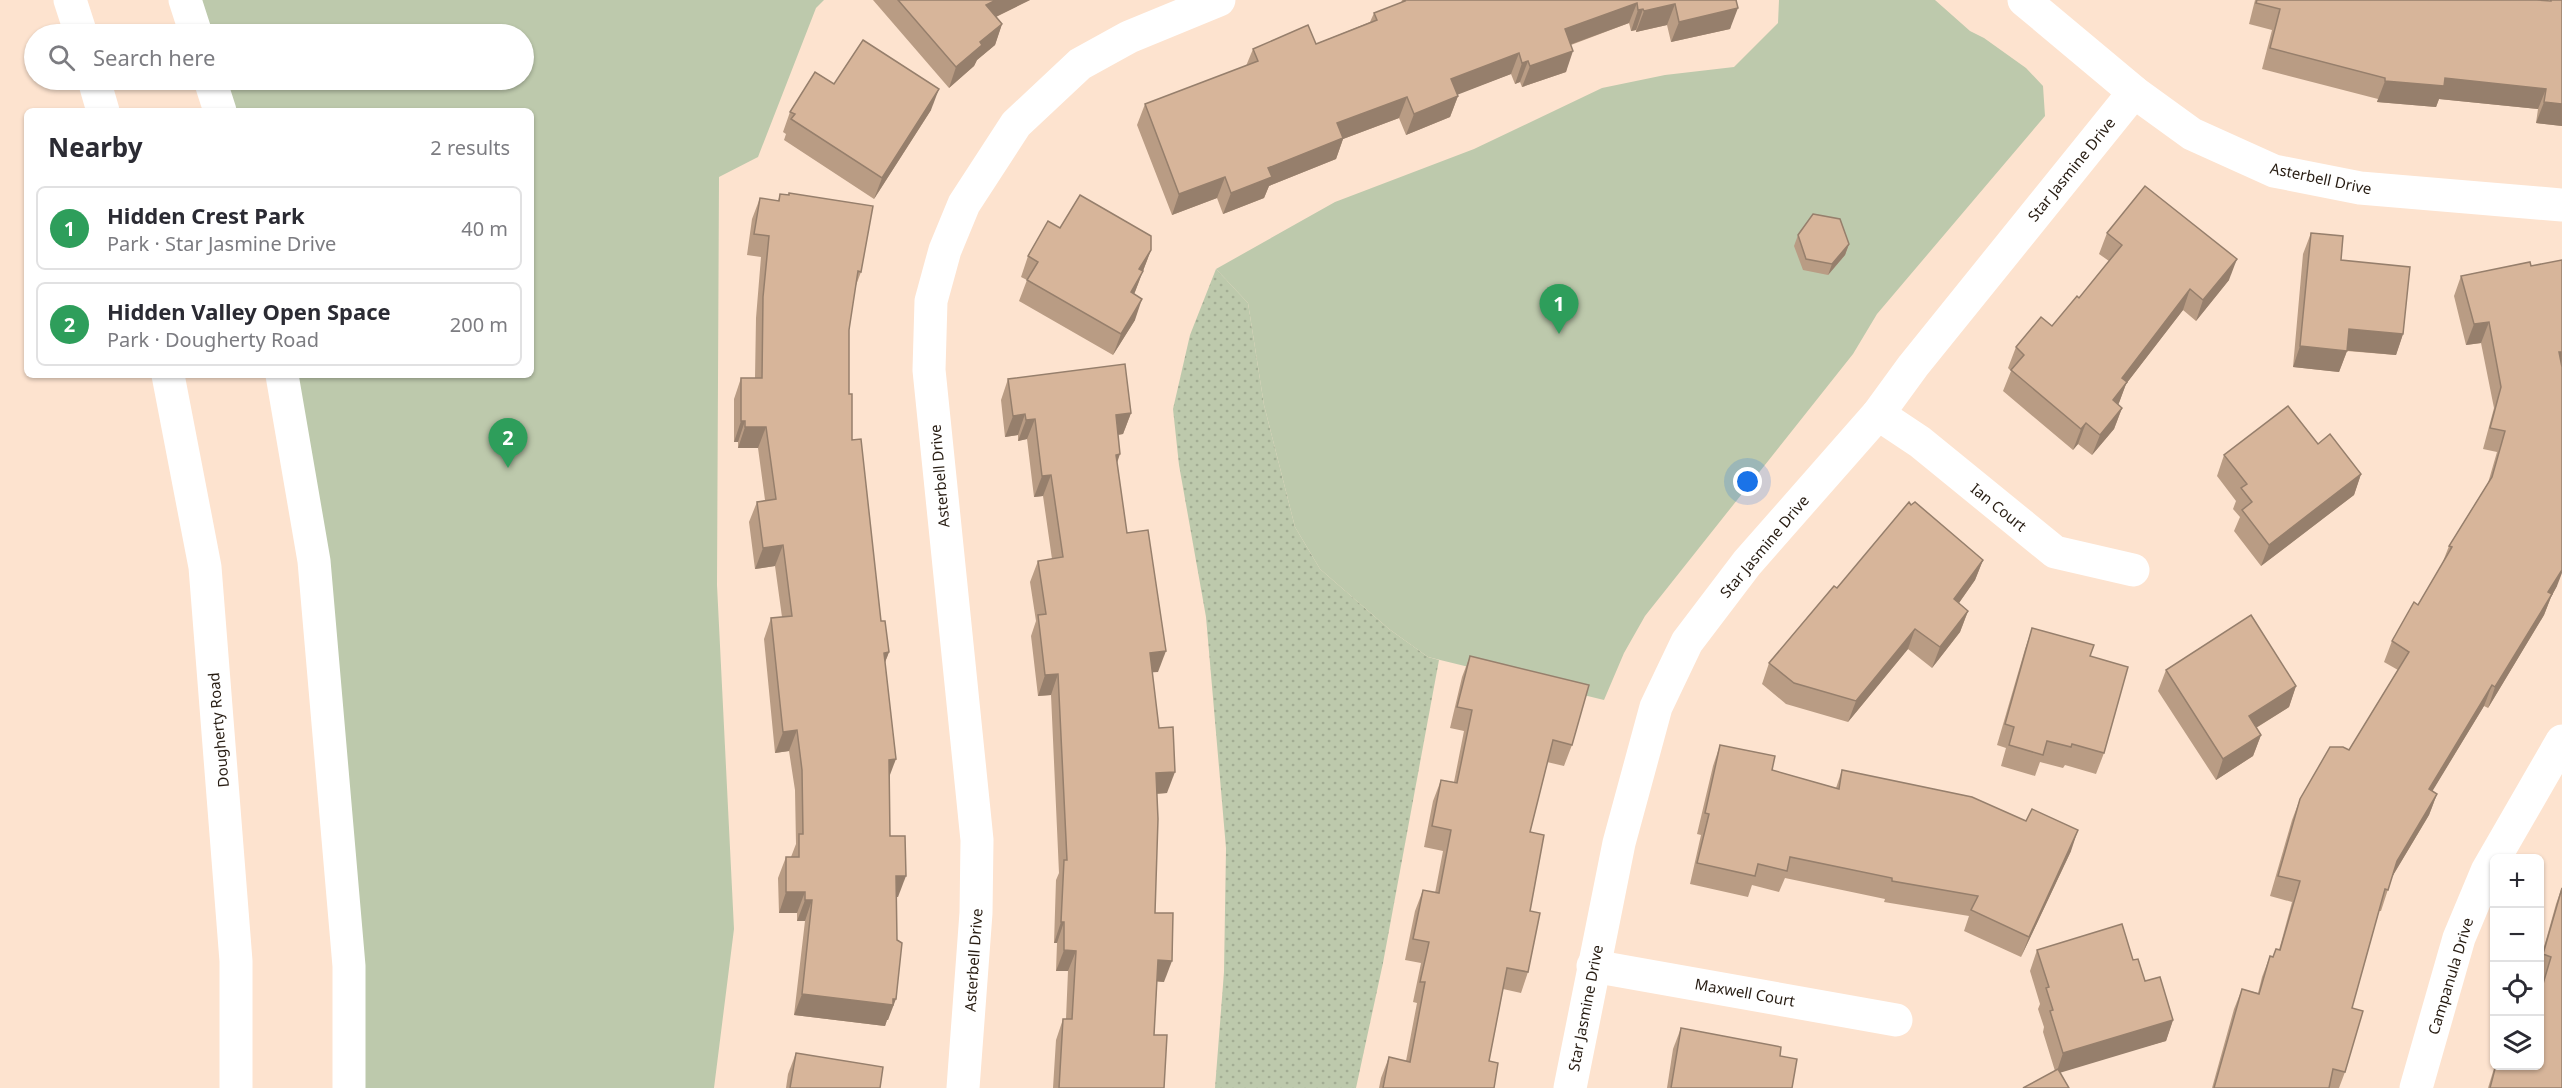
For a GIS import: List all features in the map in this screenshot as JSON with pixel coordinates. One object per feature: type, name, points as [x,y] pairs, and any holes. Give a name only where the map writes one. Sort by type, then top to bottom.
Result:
[{"type":"street","points":[[70,0],[78,24]]},
{"type":"street","points":[[185,0],[193,24]]},
{"type":"street","name":"Asterbell Drive","points":[[963,1088],[976,913],[977,840],[929,370],[932,301],[945,250],[964,204],[1016,124],[1080,64],[1129,37],[1219,0]]},
{"type":"street","name":"Asterbell Drive","points":[[2024,0],[2134,92],[2192,134],[2274,171],[2360,188],[2562,205]]},
{"type":"street","points":[[97,90],[102,108]]},
{"type":"street","points":[[213,90],[219,108]]},
{"type":"street","name":"Star Jasmine Drive","points":[[1570,1088],[1619,843],[1656,707],[1687,642],[1747,563],[1878,414],[1913,366],[2134,92]]},
{"type":"street","name":"Dougherty Road","points":[[169,378],[205,567],[236,961],[236,1088]]},
{"type":"street","points":[[283,378],[314,561],[350,966],[349,1088]]},
{"type":"street","name":"Ian Court","points":[[1878,414],[1920,442],[2055,552],[2133,570]]},
{"type":"street","name":"Campanula Drive","points":[[2416,1088],[2459,938],[2487,871],[2562,741]]},
{"type":"street","name":"Maxwell Court","points":[[1593,966],[1896,1020]]},
{"type":"green space","points":[[185,0],[824,0],[816,8],[758,157],[719,177],[717,585],[734,929],[714,1088],[349,1088],[282,378],[534,378],[534,108],[219,108],[213,90],[534,90],[534,24],[193,24]]},
{"type":"green space","points":[[1779,0],[1935,0],[1970,31],[1984,38],[2026,68],[2043,86],[2045,116],[1877,314],[1853,354],[1645,616],[1624,653],[1604,700],[1428,657],[1389,629],[1320,569],[1295,527],[1264,405],[1248,303],[1216,269],[1335,202],[1474,149],[1602,88],[1665,75],[1734,67],[1778,23]]},
{"type":"green space","points":[[1216,269],[1248,303],[1264,405],[1295,527],[1320,569],[1389,629],[1428,657],[1439,660],[1383,963],[1356,1088],[1215,1088],[1224,972],[1226,848],[1206,617],[1179,465],[1173,409],[1190,335]]},
{"type":"building","points":[[898,0],[996,0],[986,5],[1002,24],[980,42],[982,45],[956,67]]},
{"type":"building","points":[[1404,0],[1736,0],[1738,8],[1679,22],[1675,4],[1644,11],[1643,9],[1638,10],[1637,3],[1565,29],[1573,51],[1530,66],[1528,61],[1522,63],[1519,53],[1451,79],[1458,96],[1414,114],[1407,97],[1337,123],[1343,138],[1268,168],[1272,177],[1231,193],[1225,177],[1179,194],[1145,104],[1258,61],[1253,49],[1308,25],[1316,44],[1377,20],[1374,13]]},
{"type":"building","points":[[2257,0],[2562,0],[2562,104],[2544,102],[2546,89],[2445,78],[2444,86],[2385,81],[2385,78],[2270,48],[2280,9],[2256,3]]},
{"type":"building","points":[[863,40],[939,89],[882,178],[791,119],[795,114],[790,112],[815,72],[834,84]]},
{"type":"building","points":[[2145,186],[2237,259],[2203,300],[2190,289],[2122,378],[2127,382],[2113,400],[2122,408],[2100,435],[2086,423],[2081,429],[2011,370],[2024,355],[2016,347],[2041,317],[2052,326],[2077,296],[2079,298],[2122,245],[2107,233]]},
{"type":"building","points":[[789,193],[873,206],[861,272],[858,271],[849,330],[849,394],[852,394],[852,440],[861,439],[881,621],[885,621],[889,652],[884,653],[896,759],[889,760],[890,836],[905,836],[906,876],[896,876],[897,940],[902,943],[896,999],[893,999],[893,1005],[802,994],[812,900],[805,900],[805,892],[786,892],[786,857],[799,857],[799,834],[803,834],[802,770],[797,730],[783,732],[771,618],[792,616],[783,545],[763,548],[757,502],[776,499],[766,427],[745,427],[745,421],[741,421],[741,378],[762,378],[763,297],[769,236],[754,234],[760,198],[779,201],[780,194],[789,195]]},
{"type":"building","points":[[1080,195],[1151,236],[1151,250],[1139,269],[1143,271],[1131,292],[1142,299],[1121,334],[1027,280],[1038,262],[1028,256],[1048,221],[1060,228]]},
{"type":"building","points":[[1813,214],[1840,219],[1849,244],[1832,264],[1806,259],[1798,235]]},
{"type":"building","points":[[2311,233],[2343,236],[2341,260],[2410,267],[2403,334],[2349,329],[2347,351],[2300,346]]},
{"type":"building","points":[[2562,260],[2562,352],[2559,352],[2562,367],[2562,570],[2548,592],[2552,594],[2495,687],[2492,685],[2429,789],[2437,794],[2397,861],[2388,890],[2385,889],[2352,1008],[2363,1011],[2345,1072],[2333,1069],[2329,1088],[2214,1088],[2242,989],[2259,994],[2270,956],[2273,957],[2276,949],[2280,950],[2300,881],[2278,876],[2300,799],[2330,747],[2343,747],[2349,750],[2409,652],[2392,641],[2414,602],[2418,605],[2452,547],[2449,546],[2492,477],[2505,431],[2490,428],[2501,387],[2489,322],[2474,324],[2461,276],[2530,262],[2531,266]]},
{"type":"building","points":[[1125,364],[1131,413],[1116,415],[1120,454],[1116,455],[1127,533],[1148,530],[1166,651],[1150,653],[1159,728],[1173,727],[1175,772],[1156,773],[1158,819],[1155,913],[1173,913],[1172,961],[1158,960],[1154,1035],[1167,1035],[1164,1088],[1059,1088],[1063,1019],[1072,1019],[1076,951],[1064,950],[1064,922],[1061,922],[1064,860],[1067,860],[1058,674],[1045,675],[1038,615],[1046,614],[1038,561],[1063,557],[1051,475],[1042,476],[1035,419],[1026,420],[1025,414],[1013,416],[1008,379]]},
{"type":"building","points":[[2288,406],[2318,444],[2330,434],[2361,474],[2269,545],[2242,510],[2252,502],[2241,488],[2247,484],[2224,455]]},
{"type":"building","points":[[1909,502],[1911,505],[1915,502],[1983,560],[1954,599],[1968,611],[1940,647],[1915,629],[1856,701],[1794,683],[1769,663],[1834,586],[1837,588]]},
{"type":"building","points":[[2251,615],[2296,686],[2249,716],[2261,735],[2223,759],[2166,670]]},
{"type":"building","points":[[2032,628],[2094,645],[2090,656],[2128,667],[2104,753],[2072,744],[2071,747],[2047,741],[2043,755],[2009,745],[2014,727],[2005,724]]},
{"type":"building","points":[[1470,656],[1589,685],[1572,745],[1553,740],[1530,832],[1544,835],[1530,911],[1540,913],[1528,972],[1507,968],[1489,1061],[1498,1063],[1494,1088],[1383,1088],[1389,1057],[1410,1062],[1425,982],[1420,982],[1429,942],[1413,939],[1423,890],[1439,893],[1451,830],[1432,826],[1441,780],[1457,783],[1472,710],[1457,707]]},
{"type":"building","points":[[1720,745],[1775,756],[1772,770],[1839,789],[1842,770],[1972,797],[2026,821],[2032,809],[2078,830],[2029,937],[1971,910],[1978,896],[1892,881],[1892,878],[1790,857],[1787,871],[1758,864],[1755,876],[1697,863],[1709,814],[1705,813]]},
{"type":"building","points":[[2562,888],[2562,1088],[2490,1088],[2495,1070],[2544,1070],[2544,981],[2551,957],[2544,954]]},
{"type":"building","points":[[2122,924],[2133,960],[2138,959],[2145,981],[2160,977],[2173,1020],[2063,1053],[2050,1011],[2053,1010],[2046,988],[2049,987],[2037,950]]},
{"type":"building","points":[[1681,1028],[1781,1047],[1780,1056],[1797,1059],[1792,1088],[1671,1088]]},
{"type":"building","points":[[796,1053],[883,1067],[880,1088],[790,1088]]},
{"type":"building","points":[[2058,1069],[2069,1088],[2023,1088]]},
{"type":"place","name":"Hidden Crest Park","points":[[1559,334]]},
{"type":"place","name":"Hidden Valley Open Space","points":[[508,468]]}]
